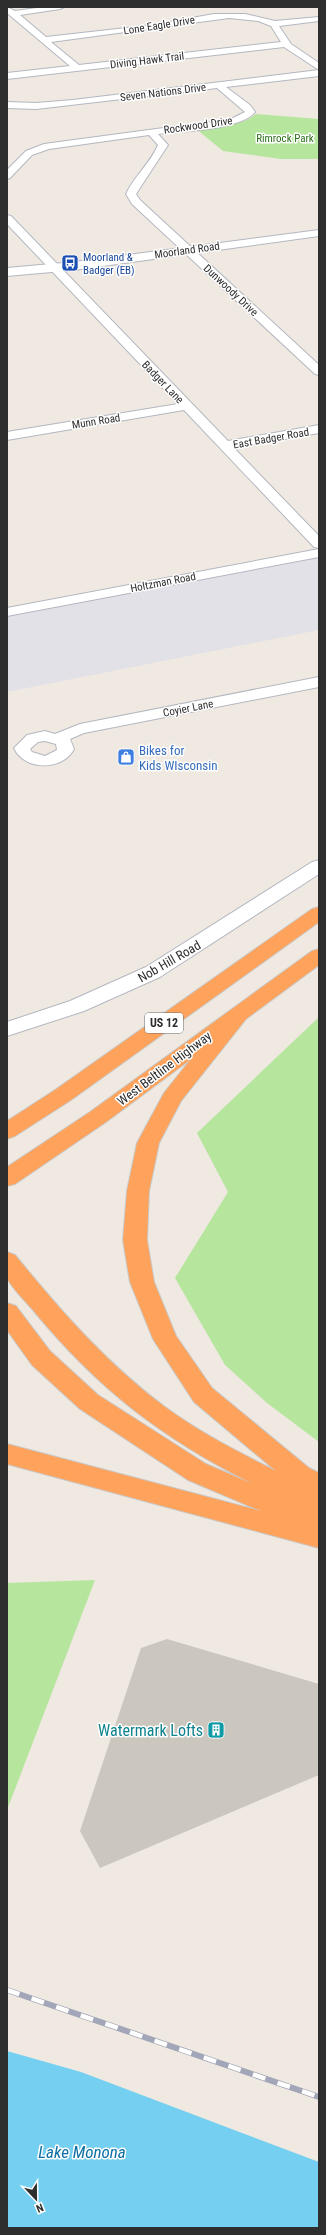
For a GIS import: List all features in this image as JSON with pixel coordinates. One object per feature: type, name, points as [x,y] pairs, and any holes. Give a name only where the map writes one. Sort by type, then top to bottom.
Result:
[{"type":"highway","name":"US 12","points":[[7,1131],[62,1095],[319,913]]},
{"type":"highway","name":"West Beltline Highway","points":[[7,1178],[98,1117],[319,955]]},
{"type":"highway","points":[[241,1011],[172,1098],[148,1143],[138,1191],[135,1240],[142,1282],[165,1339],[203,1395],[300,1476],[319,1484]]},
{"type":"highway","points":[[7,1261],[34,1296],[79,1346],[119,1384],[181,1431],[224,1457],[319,1505]]},
{"type":"highway","points":[[7,1312],[41,1358],[89,1402],[197,1472],[319,1523]]},
{"type":"highway","points":[[7,1454],[319,1537]]},
{"type":"street","points":[[10,12],[60,7]]},
{"type":"street","points":[[10,12],[77,68]]},
{"type":"street","name":"Lone Eagle Drive","points":[[44,40],[153,28],[219,17],[253,18],[274,24]]},
{"type":"street","points":[[319,19],[274,24],[287,44],[319,67]]},
{"type":"street","name":"Diving Hawk Trail","points":[[7,76],[287,44]]},
{"type":"street","name":"Seven Nations Drive","points":[[7,105],[36,106],[73,103],[319,73]]},
{"type":"street","name":"Rockwood Drive","points":[[151,132],[238,120],[248,115],[250,112],[247,107],[218,86]]},
{"type":"street","points":[[7,176],[29,153],[47,146],[151,132]]},
{"type":"street","name":"Dunwoody Drive","points":[[151,132],[163,145],[160,153],[134,187],[131,194],[136,202],[319,371]]},
{"type":"street","name":"Badger Lane","points":[[7,218],[319,544]]},
{"type":"street","name":"Moorland Road","points":[[7,272],[54,268],[319,233]]},
{"type":"street","name":"Munn Road","points":[[7,436],[186,406]]},
{"type":"street","name":"East Badger Road","points":[[224,446],[319,429]]},
{"type":"street","name":"Holtzman Road","points":[[7,612],[319,553]]},
{"type":"street","name":"Coyier Lane","points":[[58,738],[80,729],[319,682]]},
{"type":"street","name":"Nob Hill Road","points":[[7,1029],[77,1006],[154,972],[319,866]]},
{"type":"shaded area","points":[[319,553],[319,630],[7,692],[7,612]]},
{"type":"green space","name":"Rimrock Park","points":[[256,114],[319,119],[319,159],[281,159],[223,151],[195,128],[235,124]]},
{"type":"green space","points":[[319,1017],[319,1442],[267,1403],[225,1365],[175,1278],[228,1192],[197,1133]]},
{"type":"green space","points":[[95,1580],[7,1810],[7,1583]]},
{"type":"water","name":"Lake Monona","points":[[7,2051],[81,2072],[319,2162],[319,2228],[7,2228]]},
{"type":"building","name":"Watermark Lofts","points":[[167,1639],[319,1684],[319,1775],[100,1868],[80,1831],[141,1648]]},
{"type":"railway","points":[[7,1990],[319,2097]]},
{"type":"place","name":"Moorland & Badger (EB)","points":[[70,263]]},
{"type":"place","name":"Bikes for Kids WIsconsin","points":[[126,757]]},
{"type":"place","name":"Watermark Lofts","points":[[216,1730]]}]
